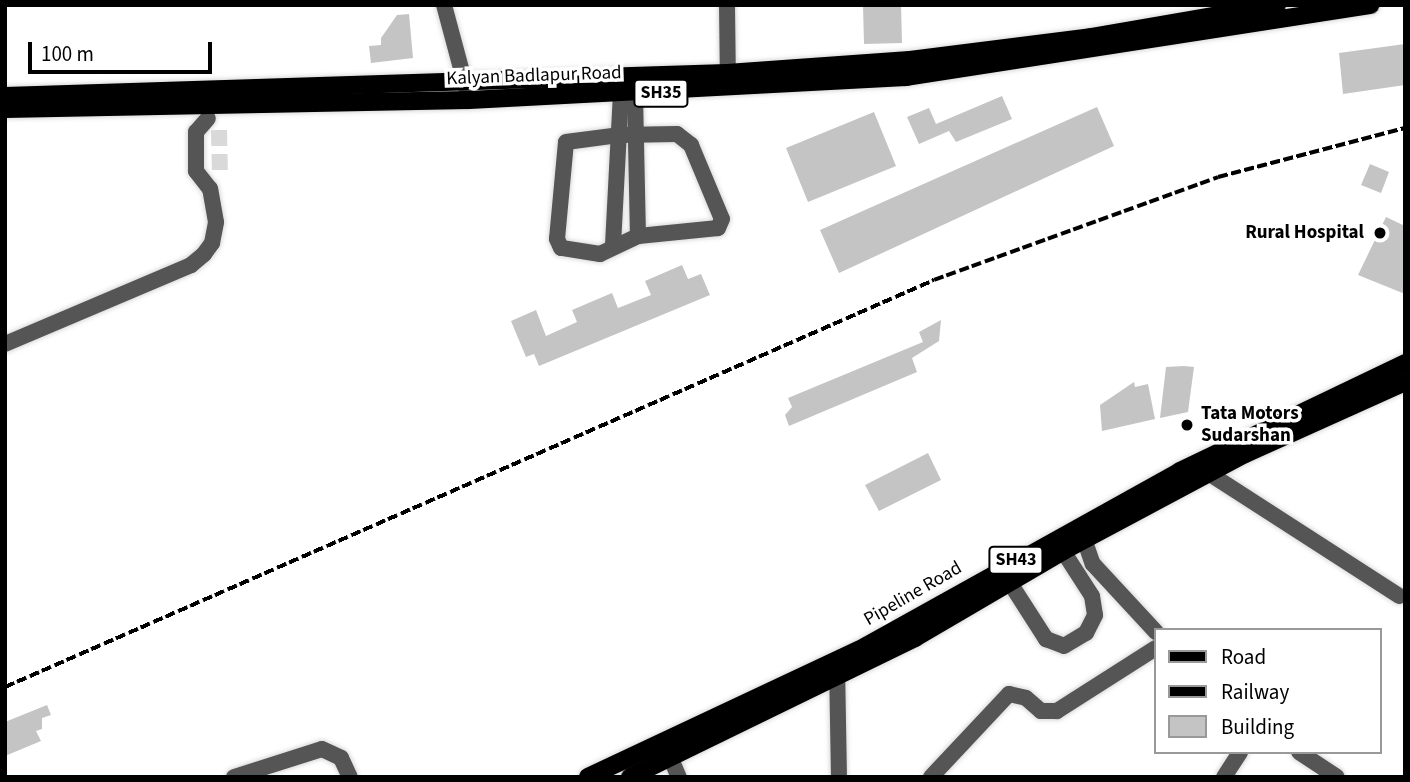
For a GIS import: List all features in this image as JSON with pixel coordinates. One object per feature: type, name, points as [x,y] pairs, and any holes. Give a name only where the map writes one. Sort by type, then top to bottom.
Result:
[{"type":"main road","name":"Kalyan Badlapur Road","points":[[467,92],[628,94],[1091,37],[1277,5]]},
{"type":"main road","name":"Kalyan Badlapur Road","points":[[5,109],[216,109],[345,95],[906,77],[1310,9],[1370,5]]},
{"type":"main road","name":"Kalyan Badlapur Road","points":[[5,96],[216,109]]},
{"type":"main road","name":"Pipeline Road","points":[[633,776],[837,668],[1082,532],[1405,363]]},
{"type":"main road","name":"Pipeline Road","points":[[1206,467],[1405,382]]},
{"type":"main road","name":"Pipeline Road","points":[[1005,575],[1063,551],[1082,532]]},
{"type":"main road","name":"Pipeline Road","points":[[588,777],[662,740],[837,668]]},
{"type":"street","points":[[444,5],[467,92]]},
{"type":"street","points":[[727,5],[727,82]]},
{"type":"street","points":[[613,246],[627,134],[628,94]]},
{"type":"street","points":[[5,344],[191,265],[212,243],[216,222],[215,183],[196,171],[196,132],[216,109]]},
{"type":"street","points":[[627,134],[638,236]]},
{"type":"street","points":[[627,134],[677,134],[687,139],[722,219],[714,230],[638,236],[600,254],[565,250],[557,239],[565,144],[627,134]]},
{"type":"street","points":[[1206,467],[1399,596]]},
{"type":"street","points":[[1082,532],[1093,564],[1154,630]]},
{"type":"street","points":[[1005,575],[1046,639],[1056,645],[1076,641],[1093,624],[1094,606],[1063,551]]},
{"type":"street","points":[[931,777],[1009,694],[1026,698],[1041,711],[1057,711],[1154,649]]},
{"type":"street","points":[[837,668],[839,777]]},
{"type":"street","points":[[662,740],[679,777]]},
{"type":"street","points":[[234,777],[322,750],[341,758],[350,777]]},
{"type":"street","points":[[1224,777],[1239,754]]},
{"type":"street","points":[[1302,754],[1337,777]]},
{"type":"street","points":[[628,757],[633,776]]},
{"type":"building","points":[[863,5],[901,5],[902,43],[864,44]]},
{"type":"building","points":[[409,14],[413,58],[371,63],[369,46],[381,45],[381,38],[397,15]]},
{"type":"building","points":[[1405,44],[1405,85],[1343,94],[1339,53]]},
{"type":"building","points":[[1002,96],[1012,119],[956,142],[949,131],[919,144],[907,117],[929,108],[936,124]]},
{"type":"building","points":[[1097,107],[1114,146],[839,273],[820,230]]},
{"type":"building","points":[[874,112],[896,166],[808,202],[786,148]]},
{"type":"building","points":[[1370,164],[1389,172],[1381,193],[1361,185]]},
{"type":"building","points":[[1386,217],[1405,226],[1405,294],[1358,275]]},
{"type":"building","points":[[682,265],[688,279],[701,274],[710,295],[539,366],[534,354],[526,357],[511,321],[536,310],[546,336],[577,322],[572,310],[612,293],[618,308],[651,295],[645,281]]},
{"type":"building","points":[[941,320],[939,341],[912,358],[917,372],[789,426],[785,415],[792,407],[788,398],[923,342],[919,332]]},
{"type":"building","points":[[1166,367],[1194,367],[1188,412],[1160,418]]},
{"type":"building","points":[[1134,382],[1135,387],[1148,384],[1155,419],[1102,431],[1100,405]]},
{"type":"building","points":[[928,453],[941,480],[879,511],[865,485]]},
{"type":"building","points":[[47,705],[51,715],[42,718],[42,729],[36,731],[41,741],[5,756],[5,722]]},
{"type":"tunnel","points":[[219,130],[220,177]]},
{"type":"railway","points":[[5,687],[934,280],[1218,177],[1405,128]]},
{"type":"place","name":"Rural Hospital","points":[[1380,233]]},
{"type":"place","name":"Tata Motors Sudarshan","points":[[1187,425]]}]
